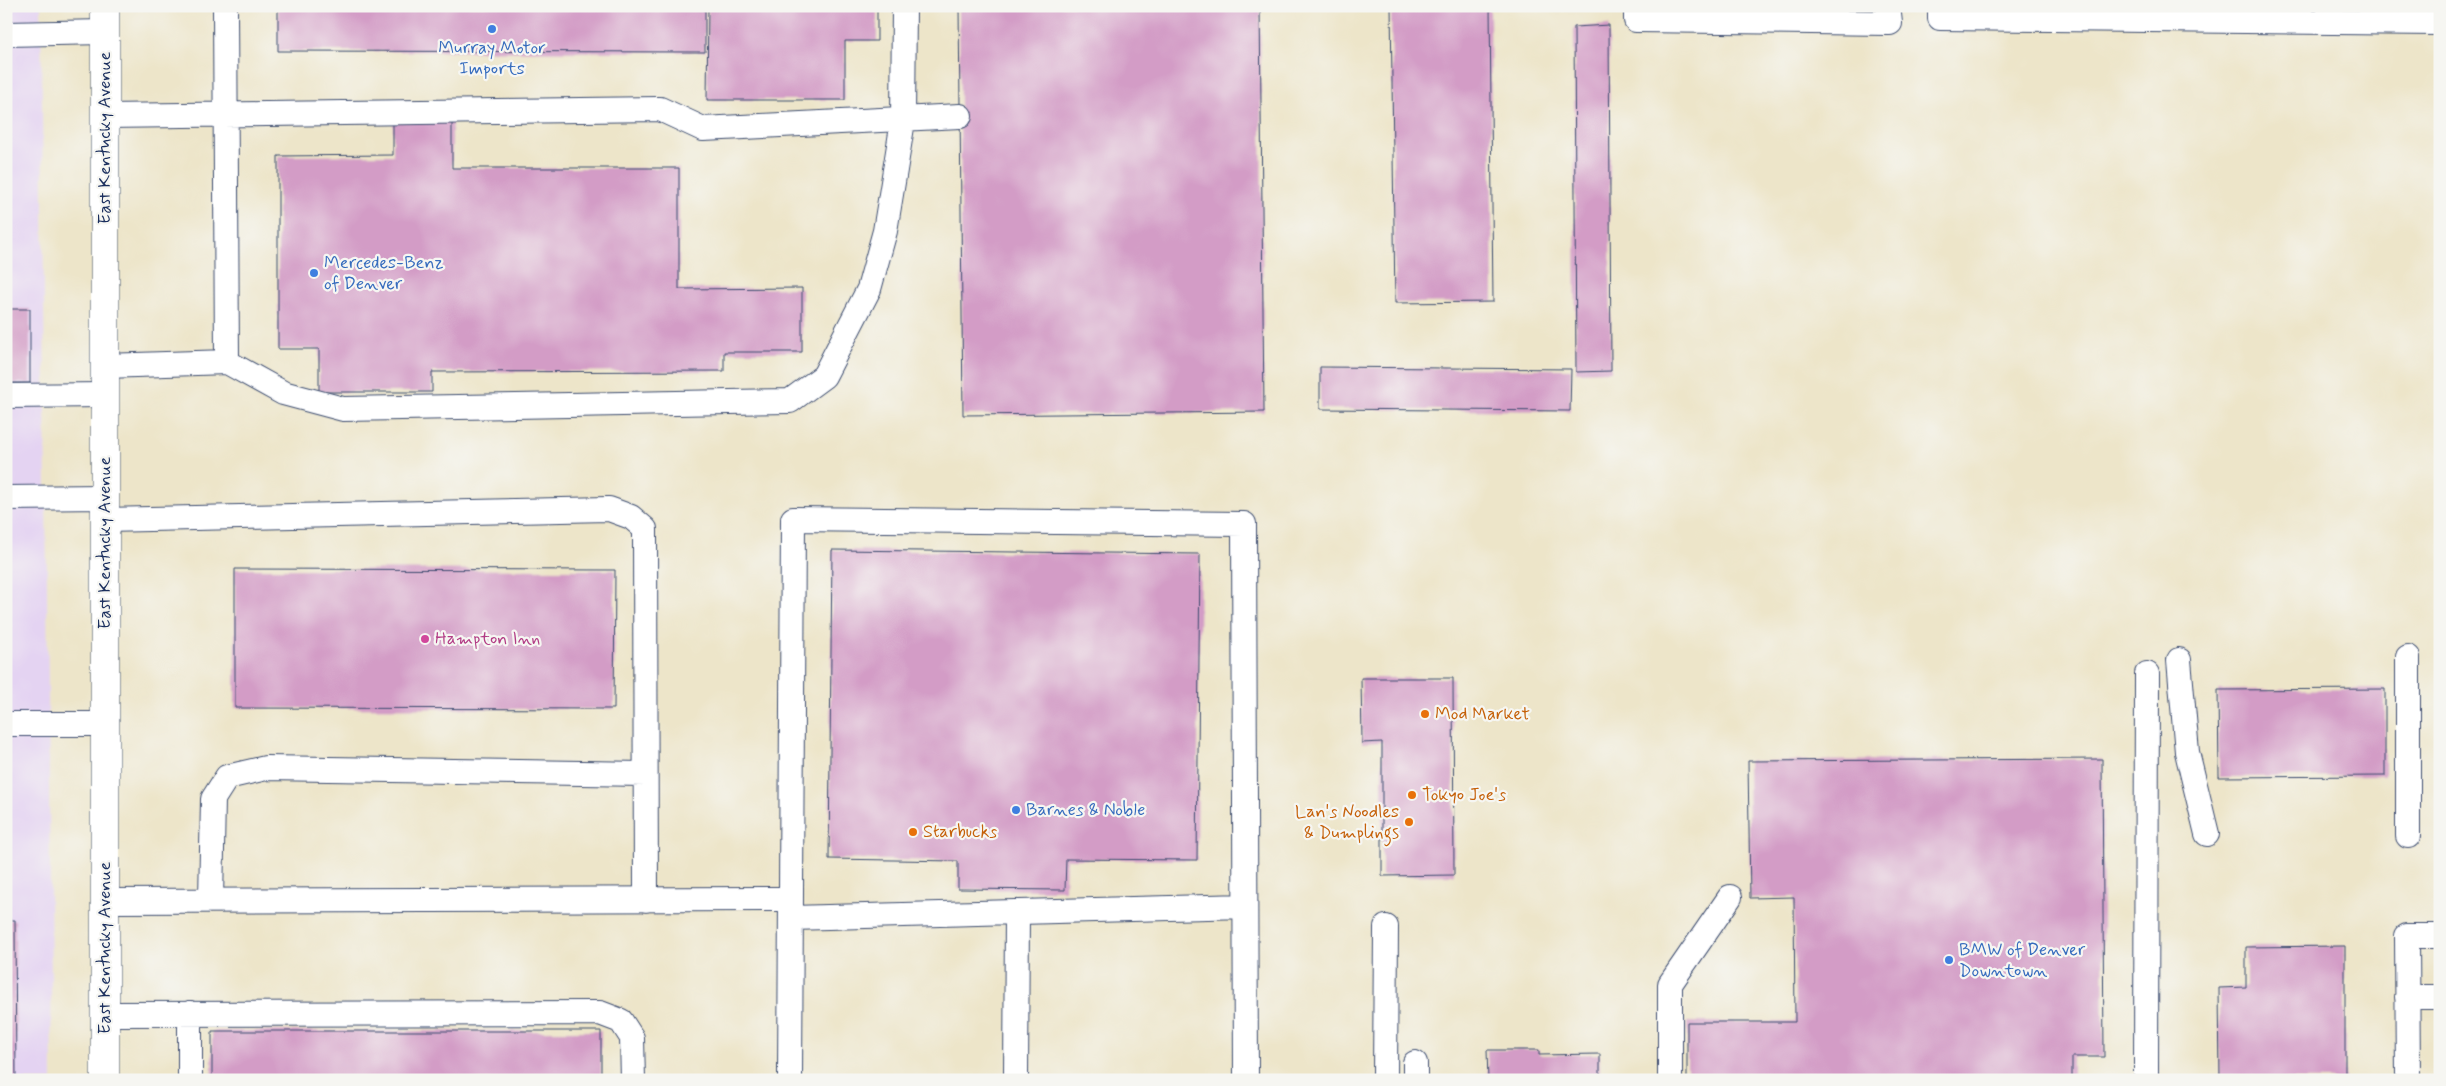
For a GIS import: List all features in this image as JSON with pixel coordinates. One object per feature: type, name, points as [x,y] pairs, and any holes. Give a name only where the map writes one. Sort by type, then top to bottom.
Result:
[{"type":"street","name":"East Kentucky Avenue","points":[[105,19],[105,1080]]},
{"type":"lane","points":[[225,6],[227,362]]},
{"type":"lane","points":[[105,366],[227,362],[283,393],[343,409],[790,401],[824,376],[869,289],[885,231],[903,120],[904,6]]},
{"type":"lane","points":[[1636,6],[1636,20],[1890,23],[1888,6]]},
{"type":"lane","points":[[1940,6],[1940,18],[2440,23]]},
{"type":"lane","points":[[6,34],[105,19]]},
{"type":"lane","points":[[105,116],[226,116],[660,109],[703,129],[960,116]]},
{"type":"lane","points":[[6,396],[105,395]]},
{"type":"lane","points":[[6,498],[105,508],[609,509],[631,517],[645,529],[646,900]]},
{"type":"lane","points":[[790,1080],[793,519],[1244,524],[1246,1080]]},
{"type":"lane","points":[[2408,657],[2408,836]]},
{"type":"lane","points":[[2179,660],[2187,752],[2207,834]]},
{"type":"lane","points":[[2146,674],[2146,1080]]},
{"type":"lane","points":[[6,724],[105,724]]},
{"type":"lane","points":[[211,900],[213,799],[227,778],[266,768],[645,774]]},
{"type":"lane","points":[[1670,1080],[1670,984],[1730,897]]},
{"type":"lane","points":[[105,901],[646,900],[791,908],[1017,912],[1245,906]]},
{"type":"lane","points":[[1016,1080],[1017,912]]},
{"type":"lane","points":[[1385,1080],[1386,927]]},
{"type":"lane","points":[[2408,1080],[2407,936],[2440,936]]},
{"type":"lane","points":[[2408,997],[2440,997]]},
{"type":"lane","points":[[190,1013],[190,1080]]},
{"type":"lane","points":[[105,1014],[600,1013],[621,1021],[632,1038],[633,1080]]},
{"type":"shaded area","points":[[6,6],[41,6],[52,1080],[6,1080]]},
{"type":"building","name":"Murray Motor Imports","points":[[278,6],[705,6],[705,52],[278,51]]},
{"type":"building","points":[[708,6],[877,6],[877,41],[845,41],[845,100],[707,100]]},
{"type":"building","points":[[959,6],[1260,6],[1264,412],[963,415]]},
{"type":"building","points":[[1391,6],[1490,6],[1493,302],[1395,303]]},
{"type":"building","points":[[1609,25],[1611,371],[1576,372],[1574,27]]},
{"type":"building","points":[[393,118],[452,118],[452,168],[679,168],[679,289],[802,288],[802,352],[724,352],[724,371],[432,372],[432,392],[319,392],[319,349],[278,349],[278,156],[393,155]]},
{"type":"building","points":[[6,309],[30,309],[30,383],[6,383]]},
{"type":"building","points":[[1320,367],[1571,369],[1570,411],[1320,409]]},
{"type":"building","points":[[832,550],[1200,554],[1197,860],[1066,859],[1065,890],[958,889],[958,861],[829,859]]},
{"type":"building","name":"Hampton Inn","points":[[235,569],[615,570],[614,709],[235,708]]},
{"type":"building","points":[[1361,678],[1453,678],[1454,875],[1382,876],[1382,742],[1362,743]]},
{"type":"building","points":[[2385,689],[2385,776],[2219,777],[2218,690]]},
{"type":"building","name":"BMW of Denver Downtown","points":[[2102,759],[2104,1057],[2072,1057],[2072,1080],[1687,1080],[1687,1022],[1795,1022],[1794,897],[1750,898],[1748,761]]},
{"type":"building","points":[[6,920],[15,920],[16,1080],[6,1080]]},
{"type":"building","points":[[2345,946],[2345,1080],[2220,1080],[2219,988],[2246,987],[2246,947]]},
{"type":"building","points":[[212,1031],[601,1031],[601,1080],[212,1080]]},
{"type":"building","points":[[1487,1050],[1539,1050],[1539,1055],[1600,1054],[1600,1080],[1488,1080]]},
{"type":"place","name":"Murray Motor Imports","points":[[492,29]]},
{"type":"place","name":"Mercedes-Benz of Denver","points":[[314,273]]},
{"type":"place","name":"Hampton Inn","points":[[425,639]]},
{"type":"place","name":"Mod Market","points":[[1425,714]]},
{"type":"place","name":"Tokyo Joe's","points":[[1412,795]]},
{"type":"place","name":"Barnes & Noble","points":[[1016,810]]},
{"type":"place","name":"Lan's Noodles & Dumplings","points":[[1409,822]]},
{"type":"place","name":"Starbucks","points":[[913,832]]},
{"type":"place","name":"BMW of Denver Downtown","points":[[1949,960]]}]
